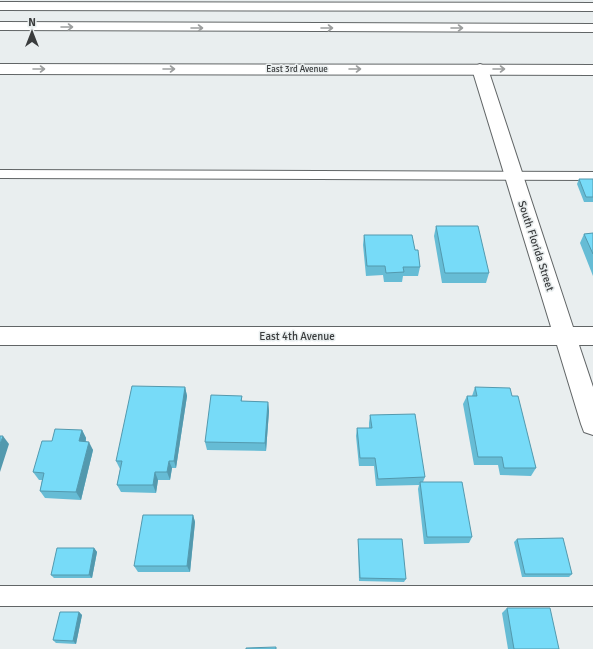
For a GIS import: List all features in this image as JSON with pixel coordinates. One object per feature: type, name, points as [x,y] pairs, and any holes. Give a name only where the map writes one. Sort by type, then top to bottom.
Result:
[{"type":"main road","points":[[0,6],[593,7]]},
{"type":"main road","points":[[0,26],[593,28]]},
{"type":"main road","name":"East 3rd Avenue","points":[[0,69],[593,70]]},
{"type":"main road","name":"South Florida Street","points":[[480,69],[593,424]]},
{"type":"main road","name":"East 4th Avenue","points":[[0,336],[593,336]]},
{"type":"lane","points":[[0,174],[593,176]]},
{"type":"lane","points":[[0,596],[593,596]]},
{"type":"building","points":[[579,179],[593,179],[593,197],[586,197]]},
{"type":"building","points":[[436,226],[478,226],[489,273],[445,273]]},
{"type":"building","points":[[593,233],[593,254],[584,234]]},
{"type":"building","points":[[364,235],[412,235],[415,250],[418,250],[420,267],[403,267],[404,272],[386,273],[385,266],[367,266]]},
{"type":"building","points":[[132,386],[185,387],[174,461],[169,461],[167,472],[155,472],[153,485],[117,485],[122,461],[116,461]]},
{"type":"building","points":[[475,387],[510,388],[512,396],[518,396],[536,468],[504,468],[502,457],[478,457],[467,396],[477,396]]},
{"type":"building","points":[[211,395],[242,396],[241,401],[268,402],[265,443],[205,442]]},
{"type":"building","points":[[415,414],[425,477],[378,479],[375,458],[360,458],[357,428],[372,428],[370,415]]},
{"type":"building","points":[[55,429],[82,430],[79,441],[89,442],[76,492],[40,491],[44,473],[33,472],[42,441],[52,441]]},
{"type":"building","points":[[0,436],[3,436],[0,444]]},
{"type":"building","points":[[420,482],[462,482],[472,537],[427,537]]},
{"type":"building","points":[[143,515],[193,515],[187,566],[134,566]]},
{"type":"building","points":[[563,538],[572,574],[525,574],[517,539]]},
{"type":"building","points":[[358,539],[402,539],[406,579],[360,578]]},
{"type":"building","points":[[57,548],[94,548],[89,575],[51,575]]},
{"type":"building","points":[[507,608],[550,608],[559,649],[514,649]]},
{"type":"building","points":[[60,612],[79,612],[73,641],[53,640]]},
{"type":"building","points":[[276,647],[276,649],[246,649],[246,648]]}]
